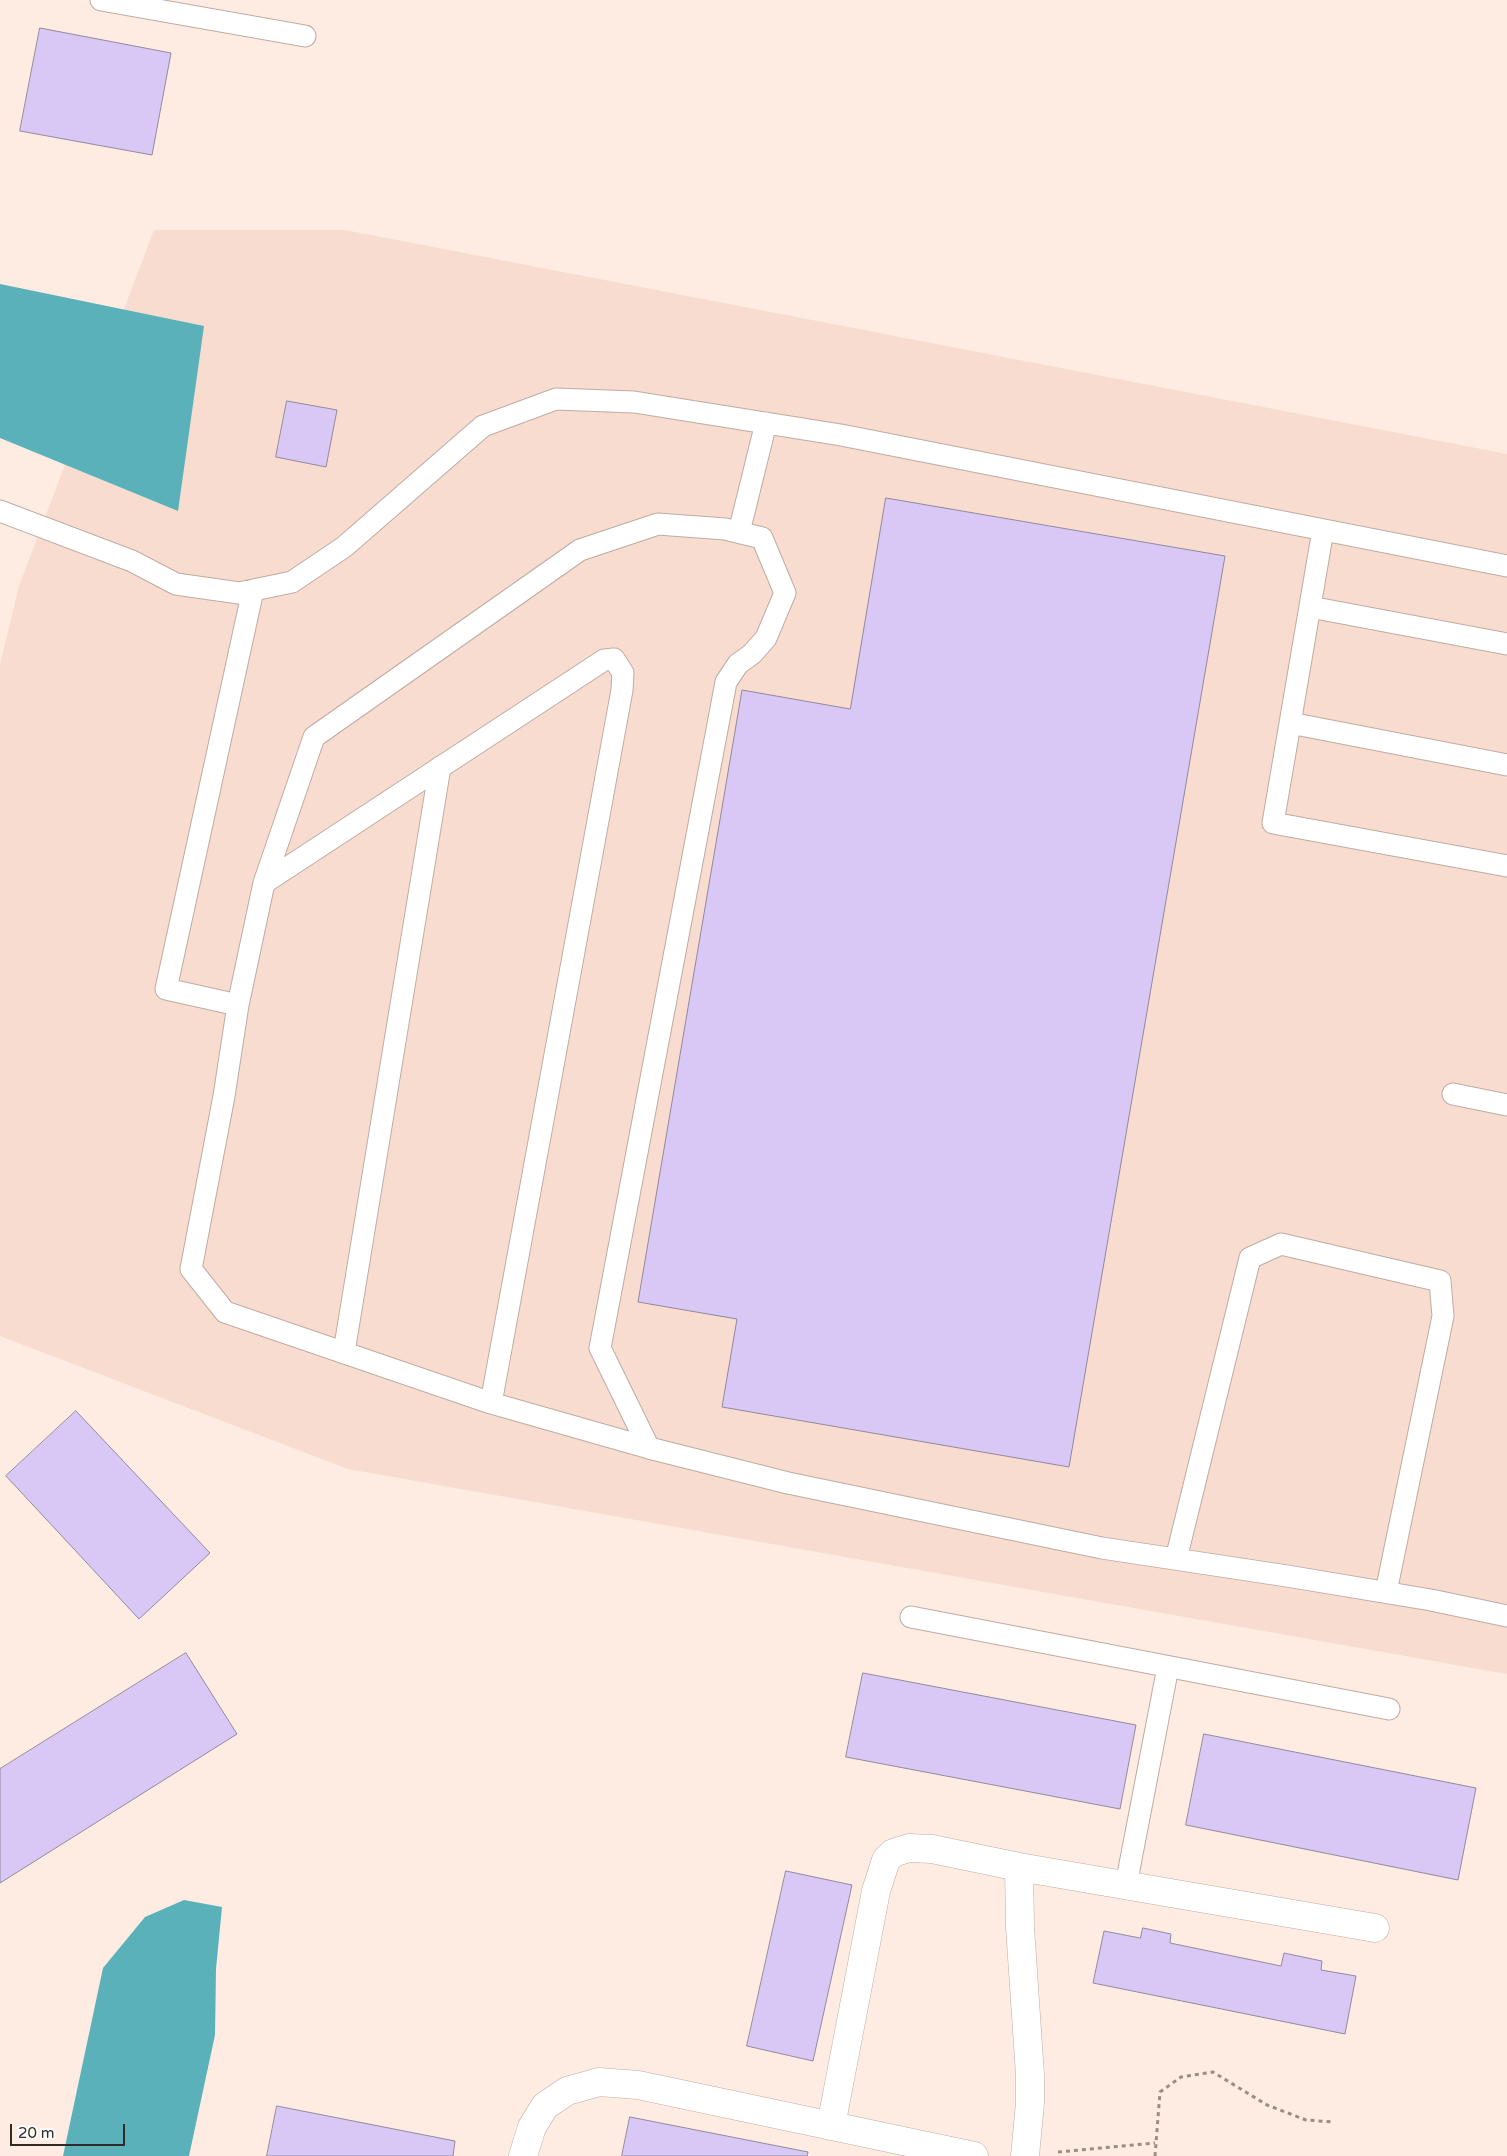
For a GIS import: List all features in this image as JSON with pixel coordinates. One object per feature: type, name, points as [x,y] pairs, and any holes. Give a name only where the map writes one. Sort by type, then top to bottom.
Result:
[{"type":"street","points":[[831,2126],[876,1892],[886,1860],[893,1852],[909,1848],[932,1849],[1020,1867],[1375,1928]]},
{"type":"street","points":[[1020,1867],[1020,1927],[1030,2075],[1030,2103],[1025,2155]]},
{"type":"street","points":[[523,2156],[532,2127],[545,2106],[567,2091],[599,2082],[638,2085],[974,2156]]},
{"type":"lane","points":[[101,0],[305,36]]},
{"type":"lane","points":[[0,511],[132,561],[176,584],[239,593],[292,582],[344,547],[483,426],[556,400],[634,402],[841,435],[1507,566]]},
{"type":"lane","points":[[738,532],[766,423]]},
{"type":"lane","points":[[649,1448],[600,1348],[726,682],[738,664],[752,654],[766,638],[785,593],[762,538],[725,529],[658,524],[580,550],[314,737],[264,883],[238,1005],[224,1096],[191,1269],[225,1312],[491,1403],[649,1448],[788,1482],[1102,1548],[1386,1592],[1507,1616]]},
{"type":"lane","points":[[1323,530],[1273,823],[1507,866]]},
{"type":"lane","points":[[238,1005],[166,989],[253,590]]},
{"type":"lane","points":[[1310,607],[1507,644]]},
{"type":"lane","points":[[264,883],[604,660],[614,659],[623,673],[622,690],[491,1403]]},
{"type":"lane","points":[[1290,723],[1507,765]]},
{"type":"lane","points":[[344,1352],[440,768]]},
{"type":"lane","points":[[1453,1094],[1507,1106]]},
{"type":"lane","points":[[1176,1559],[1250,1258],[1281,1244],[1440,1281],[1443,1316],[1386,1592]]},
{"type":"lane","points":[[911,1617],[1389,1709]]},
{"type":"lane","points":[[1126,1885],[1168,1667]]},
{"type":"path","points":[[1155,2156],[1160,2092],[1180,2077],[1214,2072],[1267,2105],[1306,2120],[1334,2122]]},
{"type":"path","points":[[1025,2155],[1155,2143]]},
{"type":"shaded area","points":[[154,230],[345,230],[1507,454],[1507,1674],[348,1469],[0,1336],[0,665],[19,586]]},
{"type":"water","points":[[0,284],[204,326],[178,511],[0,438]]},
{"type":"water","points":[[184,1900],[222,1907],[216,1969],[215,2035],[189,2156],[63,2156],[103,1968],[145,1917]]},
{"type":"building","points":[[40,28],[171,53],[152,155],[20,131]]},
{"type":"building","points":[[287,401],[337,410],[326,467],[276,457]]},
{"type":"building","points":[[886,498],[1225,556],[1069,1467],[722,1407],[737,1319],[638,1302],[742,690],[850,709]]},
{"type":"building","points":[[76,1411],[210,1553],[139,1619],[6,1476]]},
{"type":"building","points":[[186,1653],[237,1734],[0,1883],[0,1769]]},
{"type":"building","points":[[863,1673],[1136,1725],[1120,1809],[846,1757]]},
{"type":"building","points":[[1204,1734],[1476,1788],[1458,1880],[1186,1825]]},
{"type":"building","points":[[786,1871],[852,1885],[813,2061],[747,2046]]},
{"type":"building","points":[[1143,1928],[1171,1934],[1170,1943],[1281,1966],[1284,1953],[1322,1961],[1321,1970],[1356,1976],[1345,2034],[1093,1983],[1104,1931],[1140,1938]]},
{"type":"building","points":[[277,2106],[455,2141],[453,2156],[267,2156]]},
{"type":"building","points":[[630,2117],[808,2152],[807,2156],[622,2156]]}]
